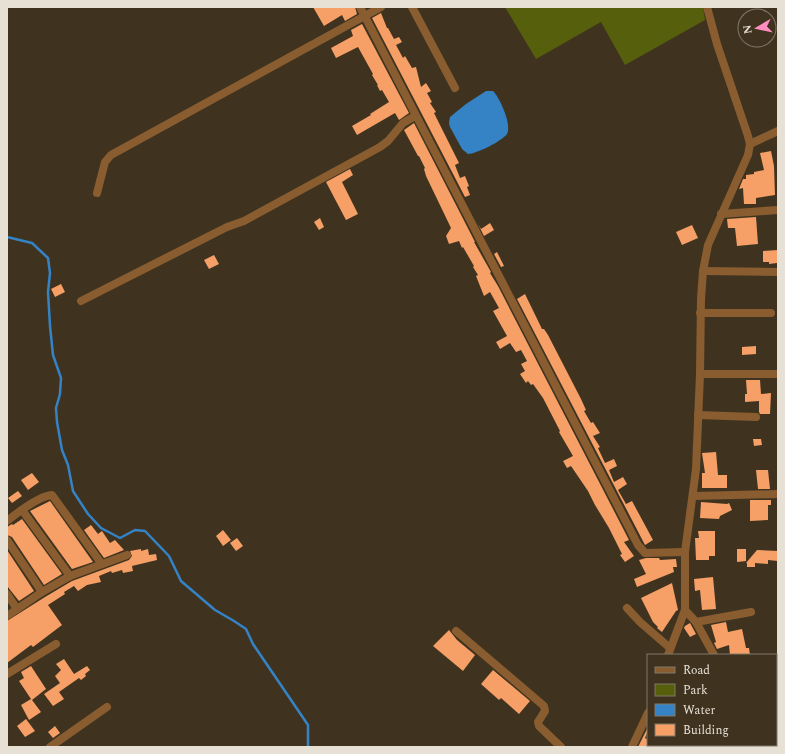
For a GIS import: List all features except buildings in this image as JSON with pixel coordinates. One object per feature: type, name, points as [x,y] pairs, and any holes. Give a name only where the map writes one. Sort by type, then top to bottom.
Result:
[{"type":"street","points":[[360,7],[638,545],[645,553],[685,552]]},
{"type":"street","points":[[97,193],[105,162],[111,155],[382,7]]},
{"type":"street","points":[[412,7],[455,88]]},
{"type":"street","points":[[627,608],[669,652],[685,610],[685,552],[696,469],[700,374],[700,313],[703,271],[708,245],[746,160],[750,144],[717,44],[707,7]]},
{"type":"street","points":[[81,301],[227,227],[244,221],[380,147],[388,141],[403,123],[416,116]]},
{"type":"street","points":[[750,144],[778,131]]},
{"type":"street","points":[[721,214],[778,210]]},
{"type":"street","points":[[703,271],[778,272]]},
{"type":"street","points":[[700,313],[770,313]]},
{"type":"street","points":[[700,374],[778,374]]},
{"type":"street","points":[[698,415],[756,416]]},
{"type":"street","points":[[693,496],[778,494]]},
{"type":"street","points":[[7,521],[22,510],[45,497],[52,495],[101,564]]},
{"type":"street","points":[[22,510],[70,576]]},
{"type":"street","points":[[7,540],[42,592]]},
{"type":"street","points":[[7,616],[42,592],[70,576],[127,555]]},
{"type":"street","points":[[7,594],[17,609]]},
{"type":"street","points":[[685,610],[696,622],[713,654]]},
{"type":"street","points":[[696,622],[751,612]]},
{"type":"street","points":[[456,631],[544,706],[545,712],[538,722],[539,726],[561,747]]},
{"type":"street","points":[[7,674],[56,644]]},
{"type":"street","points":[[50,747],[107,707]]},
{"type":"street","points":[[632,747],[647,715]]},
{"type":"green space","points":[[505,7],[703,7],[705,20],[625,65],[601,22],[536,59]]},
{"type":"water","points":[[486,91],[493,91],[502,105],[507,118],[507,134],[489,147],[468,154],[462,149],[450,127],[450,117]]},
{"type":"waterway","points":[[7,237],[32,243],[48,258],[50,273],[48,292],[53,355],[61,378],[60,394],[56,408],[57,422],[62,450],[68,465],[73,491],[88,514],[101,528],[120,538],[135,530],[145,531],[169,556],[181,581],[215,610],[246,629],[253,644],[308,725],[308,747]]}]
